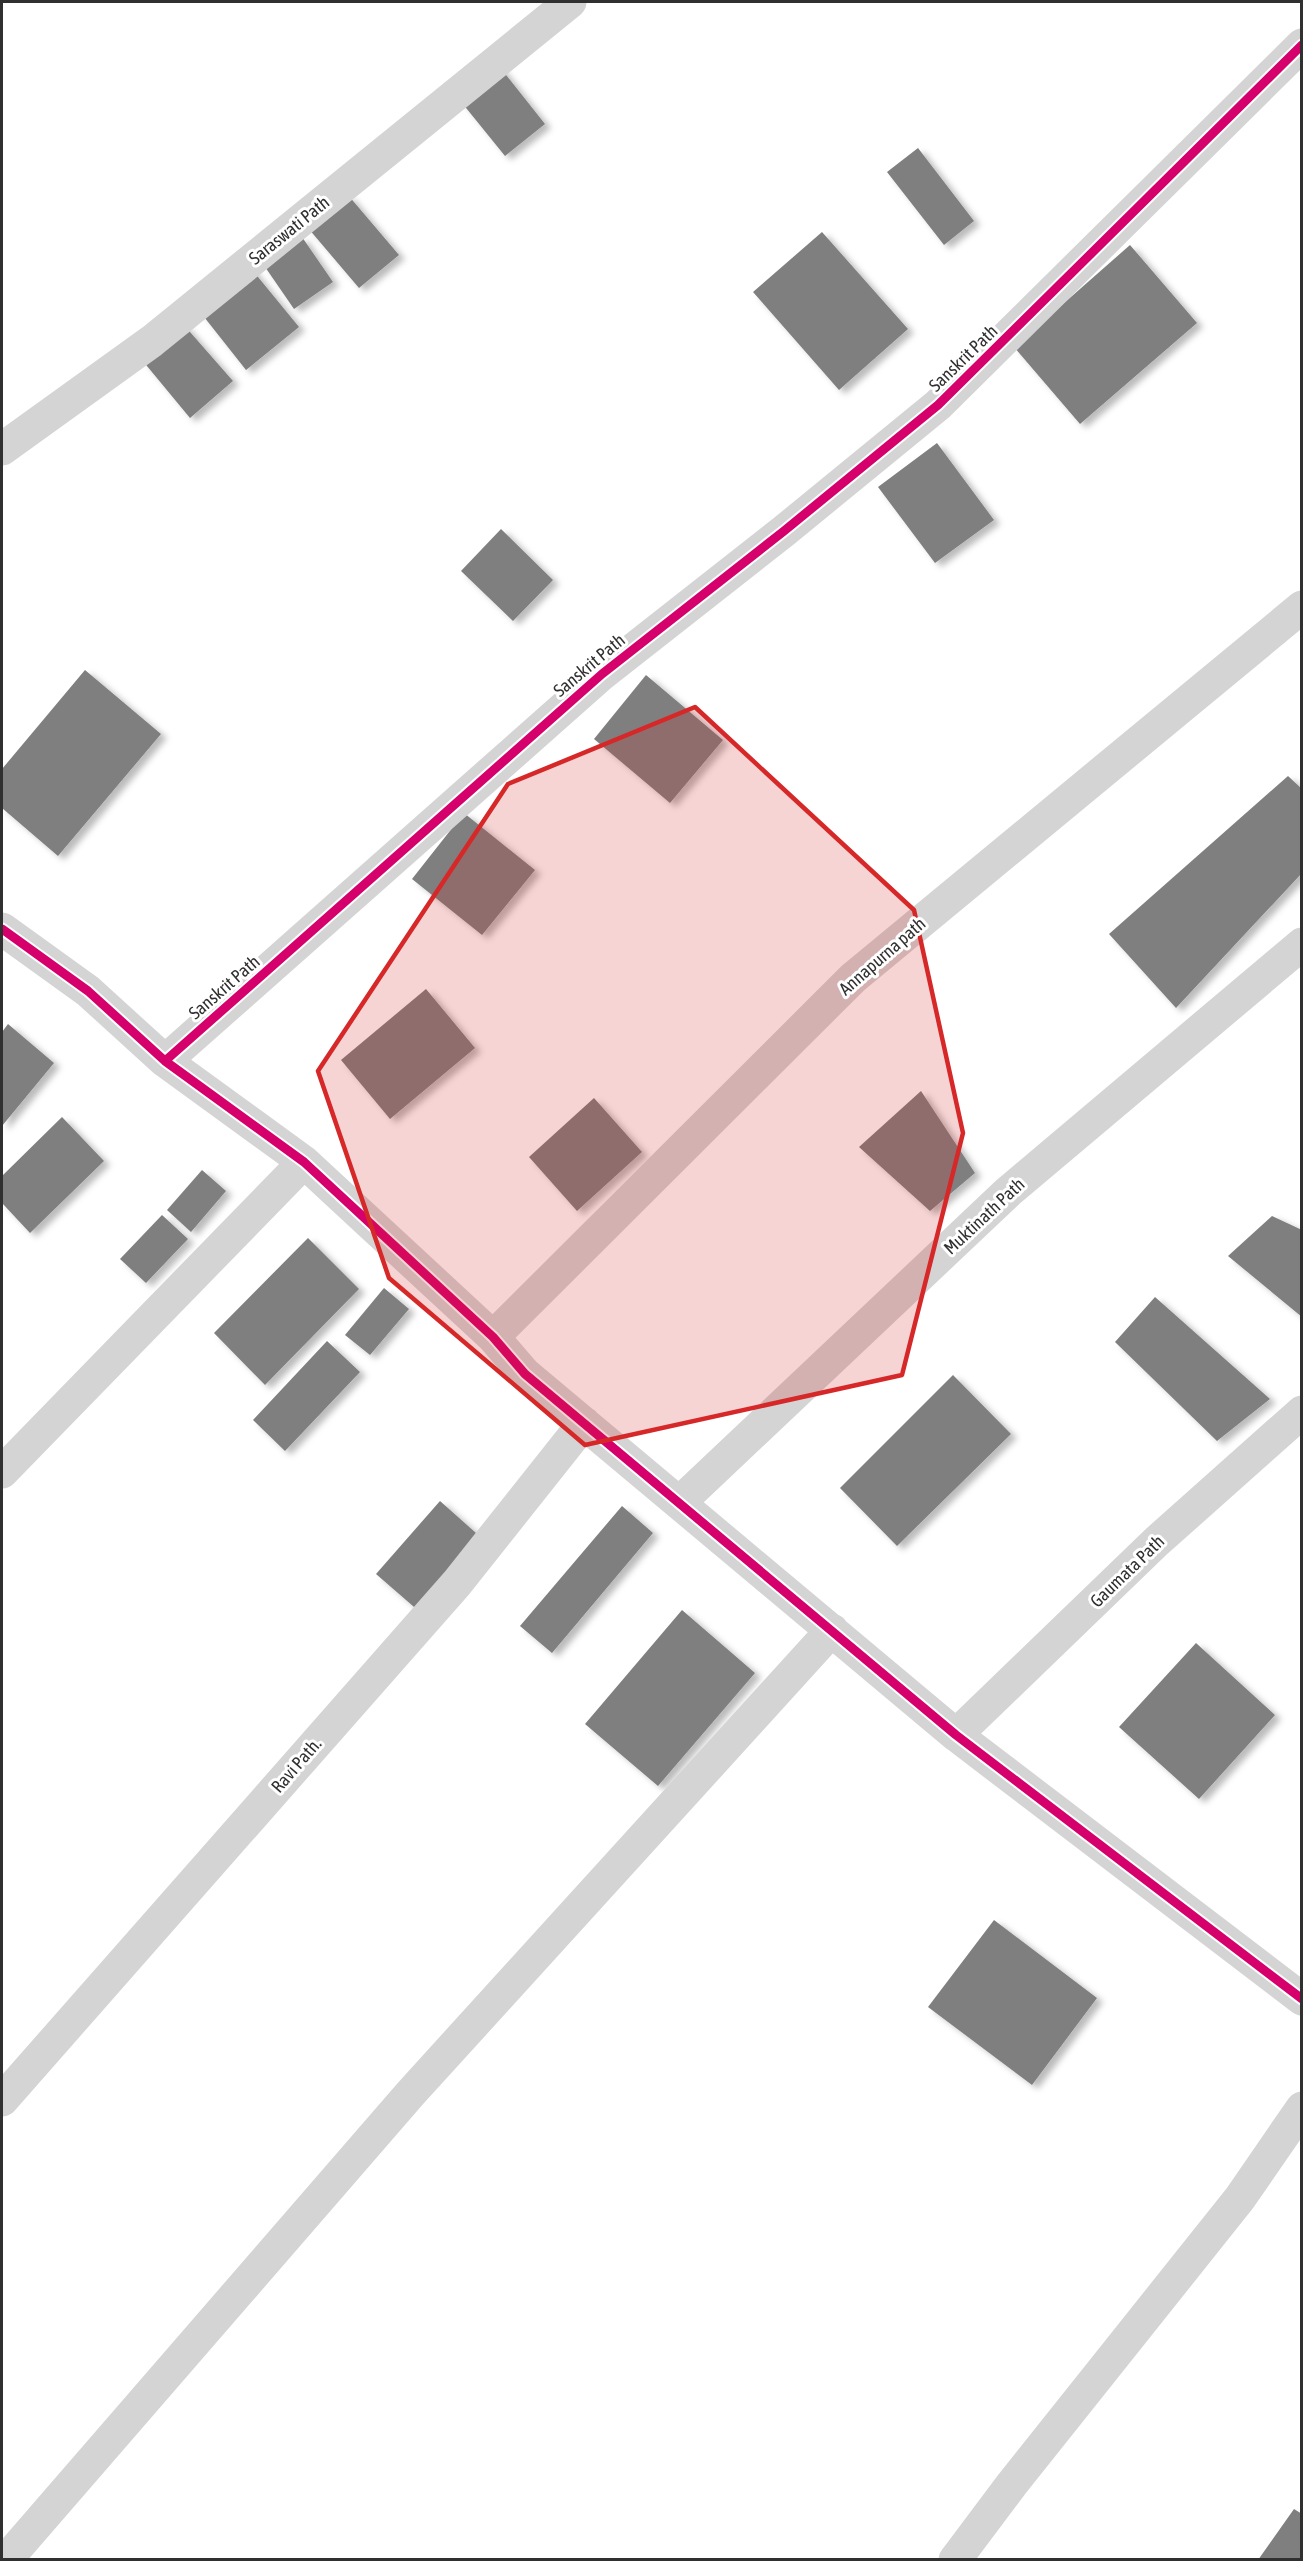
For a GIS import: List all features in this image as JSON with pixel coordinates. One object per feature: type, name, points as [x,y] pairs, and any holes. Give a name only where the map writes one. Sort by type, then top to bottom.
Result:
[{"type":"street","name":"Saraswati Path","points":[[2,449],[152,341],[570,2]]},
{"type":"street","name":"Sanskrit Path","points":[[165,1061],[602,674],[784,531],[938,405],[1302,45]]},
{"type":"street","name":"Annapurna path","points":[[493,1337],[852,978],[1302,607]]},
{"type":"street","points":[[2,929],[88,991],[165,1061],[304,1162],[493,1337],[525,1374],[956,1735],[1302,1999]]},
{"type":"street","name":"Muktinath Path","points":[[679,1503],[1008,1192],[1302,944]]},
{"type":"street","points":[[2,1472],[304,1162]]},
{"type":"street","name":"Gaumata Path","points":[[956,1735],[1156,1542],[1302,1412]]},
{"type":"street","name":"Ravi Path.","points":[[2,2100],[457,1583],[584,1423]]},
{"type":"street","points":[[6,2559],[410,2094],[832,1630]]},
{"type":"street","points":[[955,2559],[1011,2484],[1240,2198],[1302,2108]]},
{"type":"highlighted area","points":[[695,707],[914,910],[963,1133],[902,1375],[585,1445],[389,1278],[318,1071],[508,784]]},
{"type":"building","points":[[499,66],[545,124],[505,156],[458,98]]},
{"type":"building","points":[[918,148],[974,221],[944,245],[887,172]]},
{"type":"building","points":[[348,195],[399,255],[359,288],[308,228]]},
{"type":"building","points":[[822,232],[908,329],[839,390],[753,292]]},
{"type":"building","points":[[302,237],[333,282],[294,309],[263,264]]},
{"type":"building","points":[[1130,245],[1197,323],[1080,424],[1014,347]]},
{"type":"building","points":[[249,266],[299,327],[246,370],[197,308]]},
{"type":"building","points":[[183,324],[233,381],[190,418],[142,360]]},
{"type":"building","points":[[937,443],[994,520],[935,563],[878,487]]},
{"type":"building","points":[[501,529],[553,580],[513,621],[461,571]]},
{"type":"building","points":[[85,670],[161,734],[58,856],[2,808],[2,769]]},
{"type":"building","points":[[646,675],[723,740],[670,803],[594,739]]},
{"type":"building","points":[[1288,776],[1302,789],[1302,873],[1176,1008],[1109,934]]},
{"type":"building","points":[[464,813],[535,870],[482,935],[412,879]]},
{"type":"building","points":[[426,989],[475,1048],[390,1119],[341,1060]]},
{"type":"building","points":[[8,1024],[54,1063],[2,1126],[2,1032]]},
{"type":"building","points":[[921,1091],[975,1173],[930,1211],[859,1147]]},
{"type":"building","points":[[594,1098],[642,1152],[577,1211],[529,1157]]},
{"type":"building","points":[[62,1117],[104,1161],[30,1233],[2,1203],[2,1176]]},
{"type":"building","points":[[202,1170],[226,1191],[191,1232],[167,1210]]},
{"type":"building","points":[[162,1215],[188,1239],[146,1283],[120,1259]]},
{"type":"building","points":[[1272,1216],[1302,1230],[1302,1317],[1228,1256]]},
{"type":"building","points":[[308,1238],[359,1289],[265,1385],[214,1333]]},
{"type":"building","points":[[384,1288],[409,1309],[370,1355],[345,1335]]},
{"type":"building","points":[[1155,1297],[1270,1399],[1217,1441],[1115,1342]]},
{"type":"building","points":[[327,1341],[360,1372],[285,1451],[253,1420]]},
{"type":"building","points":[[953,1375],[1011,1434],[897,1546],[840,1488]]},
{"type":"building","points":[[440,1501],[485,1541],[421,1613],[376,1574]]},
{"type":"building","points":[[622,1506],[653,1533],[552,1653],[520,1626]]},
{"type":"building","points":[[682,1610],[755,1673],[658,1786],[585,1724]]},
{"type":"building","points":[[1196,1643],[1275,1715],[1199,1799],[1119,1727]]},
{"type":"building","points":[[994,1920],[1097,1998],[1032,2085],[928,2007]]},
{"type":"building","points":[[1294,2509],[1302,2514],[1302,2560],[1258,2560]]},
{"type":"cycle path","points":[[165,1061],[602,674],[784,531],[938,405],[1302,45]]},
{"type":"cycle path","points":[[2,929],[88,991],[165,1061],[304,1162],[493,1337],[525,1374],[956,1735],[1302,1999]]}]
